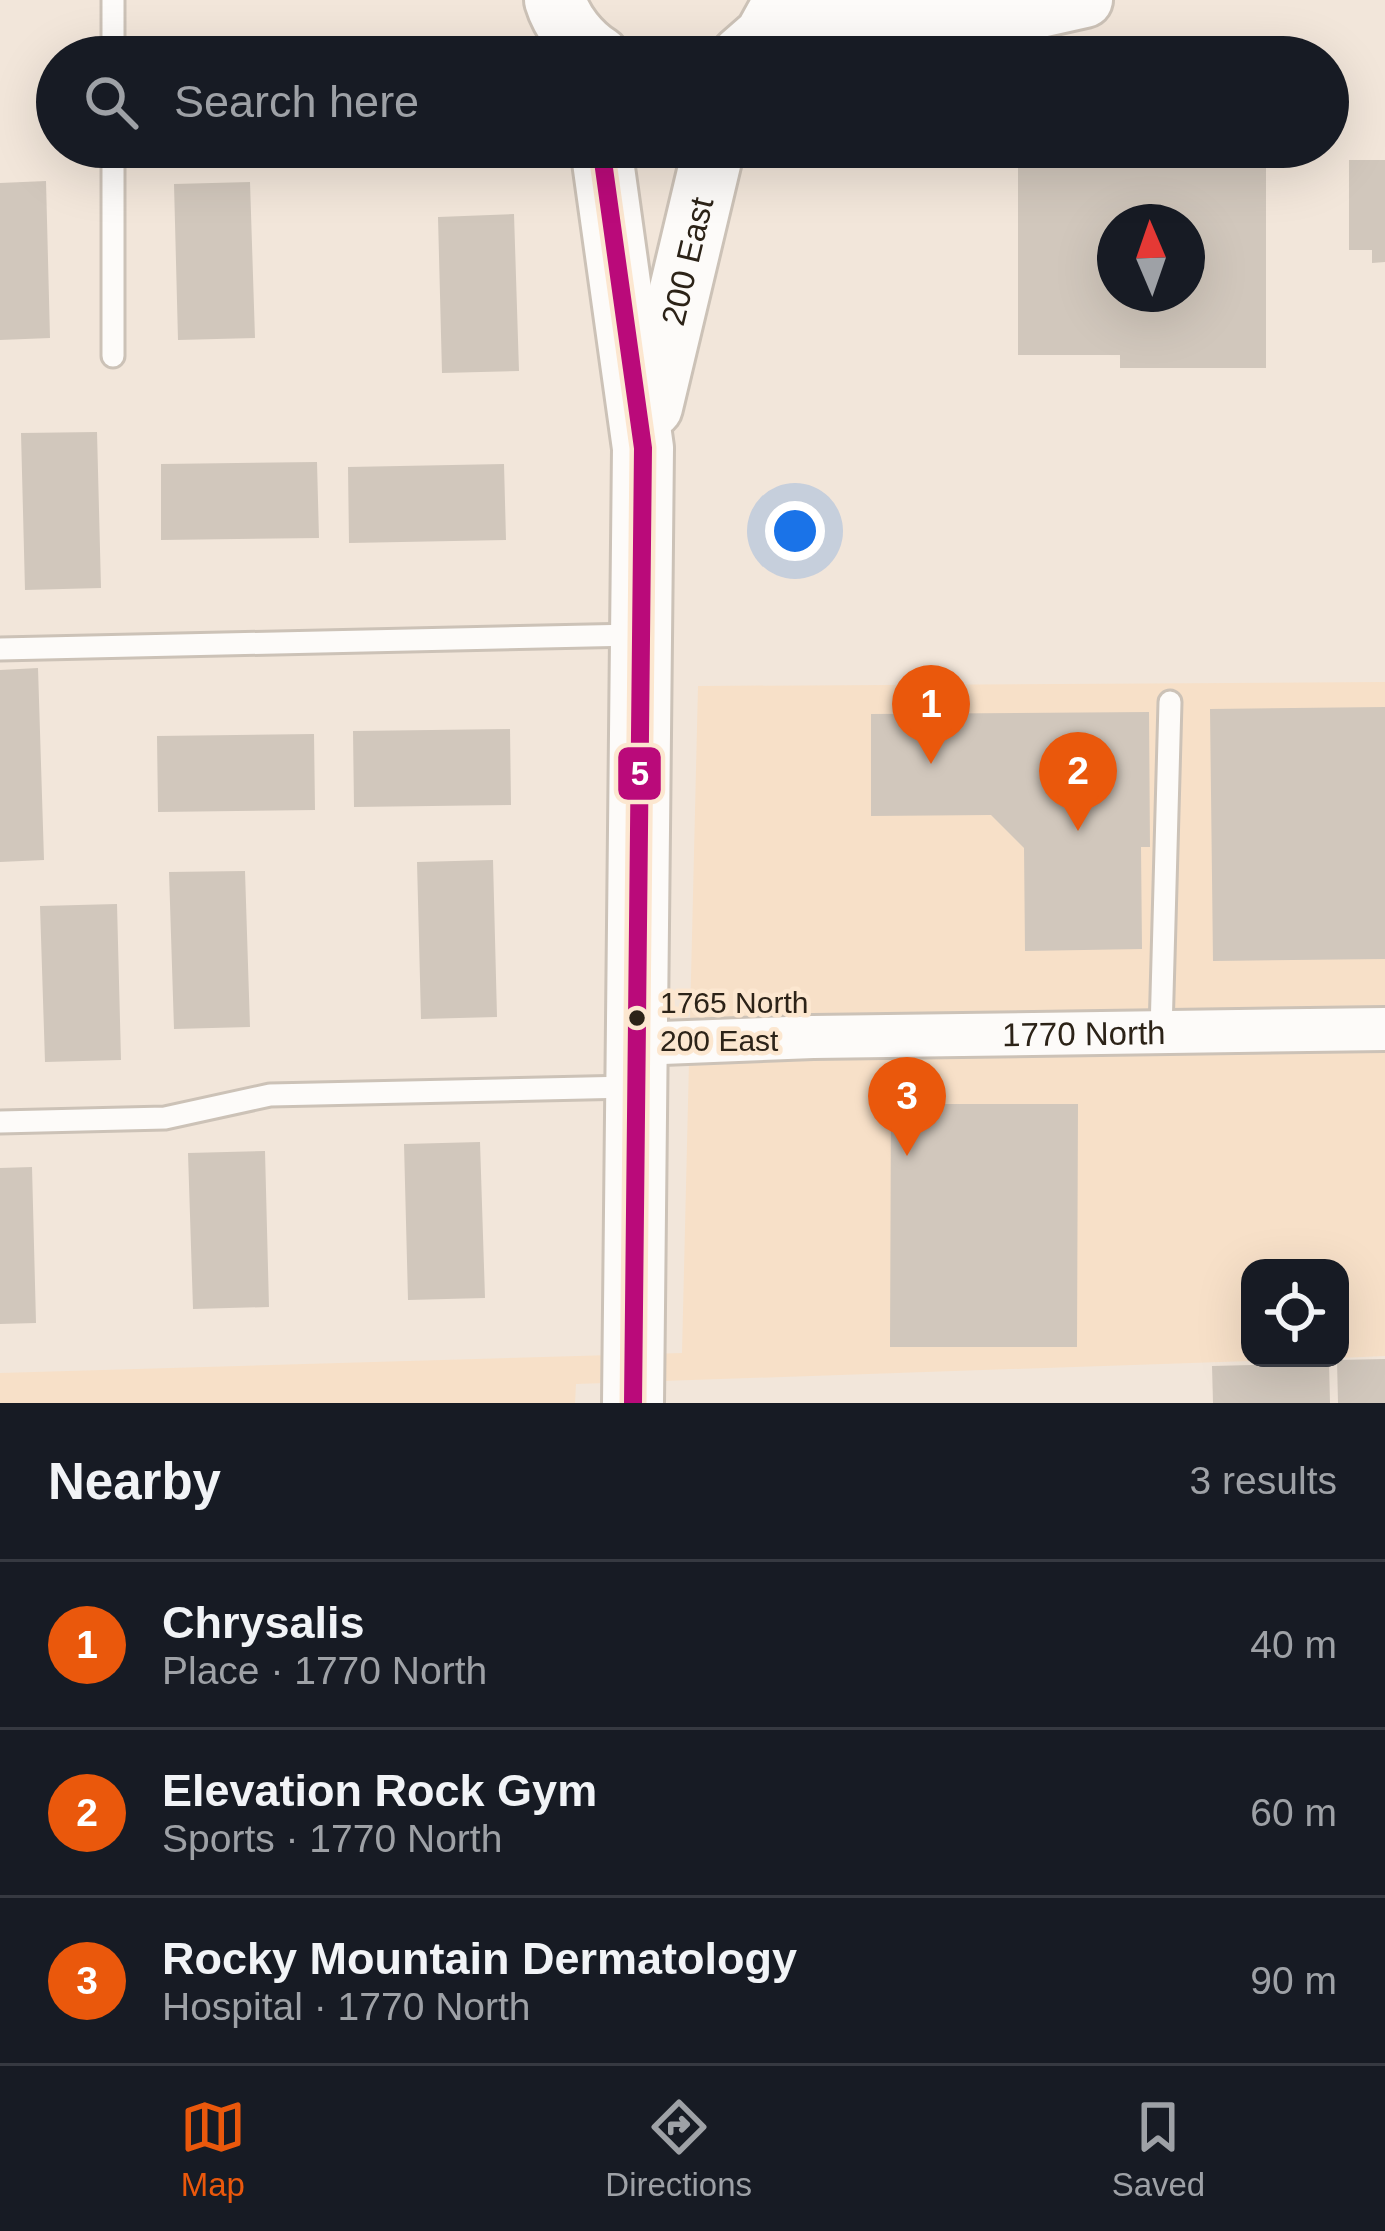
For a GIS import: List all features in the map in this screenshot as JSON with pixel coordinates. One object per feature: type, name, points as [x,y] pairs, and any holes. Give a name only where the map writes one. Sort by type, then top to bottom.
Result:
[{"type":"main road","name":"200 East","points":[[605,168],[643,448],[633,1403]]},
{"type":"main road","name":"200 East","points":[[643,448],[709,168]]},
{"type":"street","points":[[764,31],[847,17],[1036,11],[1085,0]]},
{"type":"street","name":"1770 North","points":[[636,1065],[1161,1032],[1385,1029]]},
{"type":"lane","points":[[113,0],[113,36]]},
{"type":"lane","points":[[113,168],[113,356]]},
{"type":"lane","points":[[0,649],[641,634]]},
{"type":"lane","points":[[1161,1032],[1170,702]]},
{"type":"lane","points":[[0,1122],[165,1118],[270,1095],[636,1065]]},
{"type":"shaded area","points":[[1385,682],[1385,1356],[1349,1358],[1349,1259],[1241,1259],[1241,1361],[576,1384],[575,1403],[0,1403],[0,1373],[682,1353],[698,686]]},
{"type":"building","points":[[1349,160],[1385,160],[1385,262],[1372,263],[1372,250],[1349,250]]},
{"type":"building","points":[[1018,168],[1266,168],[1266,368],[1120,368],[1120,355],[1018,355]]},
{"type":"building","points":[[46,181],[50,338],[0,340],[0,183]]},
{"type":"building","points":[[250,182],[255,338],[178,340],[174,184]]},
{"type":"building","points":[[514,214],[519,371],[442,373],[438,217]]},
{"type":"building","points":[[97,432],[101,588],[25,590],[21,433]]},
{"type":"building","points":[[317,462],[319,538],[161,540],[161,464]]},
{"type":"building","points":[[504,464],[506,540],[349,543],[348,467]]},
{"type":"building","points":[[38,668],[44,860],[0,862],[0,670]]},
{"type":"building","points":[[1385,707],[1385,959],[1213,961],[1210,709]]},
{"type":"building","points":[[1149,712],[1150,847],[1141,847],[1142,949],[1025,951],[1024,848],[991,815],[871,816],[871,714]]},
{"type":"building","points":[[510,729],[511,805],[354,807],[353,731]]},
{"type":"building","points":[[314,734],[315,810],[158,812],[157,736]]},
{"type":"building","points":[[493,860],[497,1017],[421,1019],[417,862]]},
{"type":"building","points":[[245,871],[250,1027],[174,1029],[169,872]]},
{"type":"building","points":[[117,904],[121,1060],[45,1062],[40,906]]},
{"type":"building","points":[[891,1104],[1078,1104],[1077,1347],[890,1347]]},
{"type":"building","points":[[480,1142],[485,1298],[408,1300],[404,1144]]},
{"type":"building","points":[[265,1151],[269,1307],[193,1309],[188,1153]]},
{"type":"building","points":[[32,1167],[36,1323],[0,1324],[0,1168]]},
{"type":"building","points":[[1385,1359],[1385,1403],[1338,1403],[1337,1367],[1349,1367],[1349,1360]]},
{"type":"building","points":[[1212,1366],[1329,1367],[1330,1403],[1213,1403]]},
{"type":"transit line","name":"5","points":[[604,168],[643,448],[633,1403]]},
{"type":"place","name":"Chrysalis","points":[[931,764]]},
{"type":"place","name":"Elevation Rock Gym","points":[[1078,831]]},
{"type":"place","name":"1765 North 200 East","points":[[637,1018]]},
{"type":"place","name":"Rocky Mountain Dermatology","points":[[907,1156]]}]
